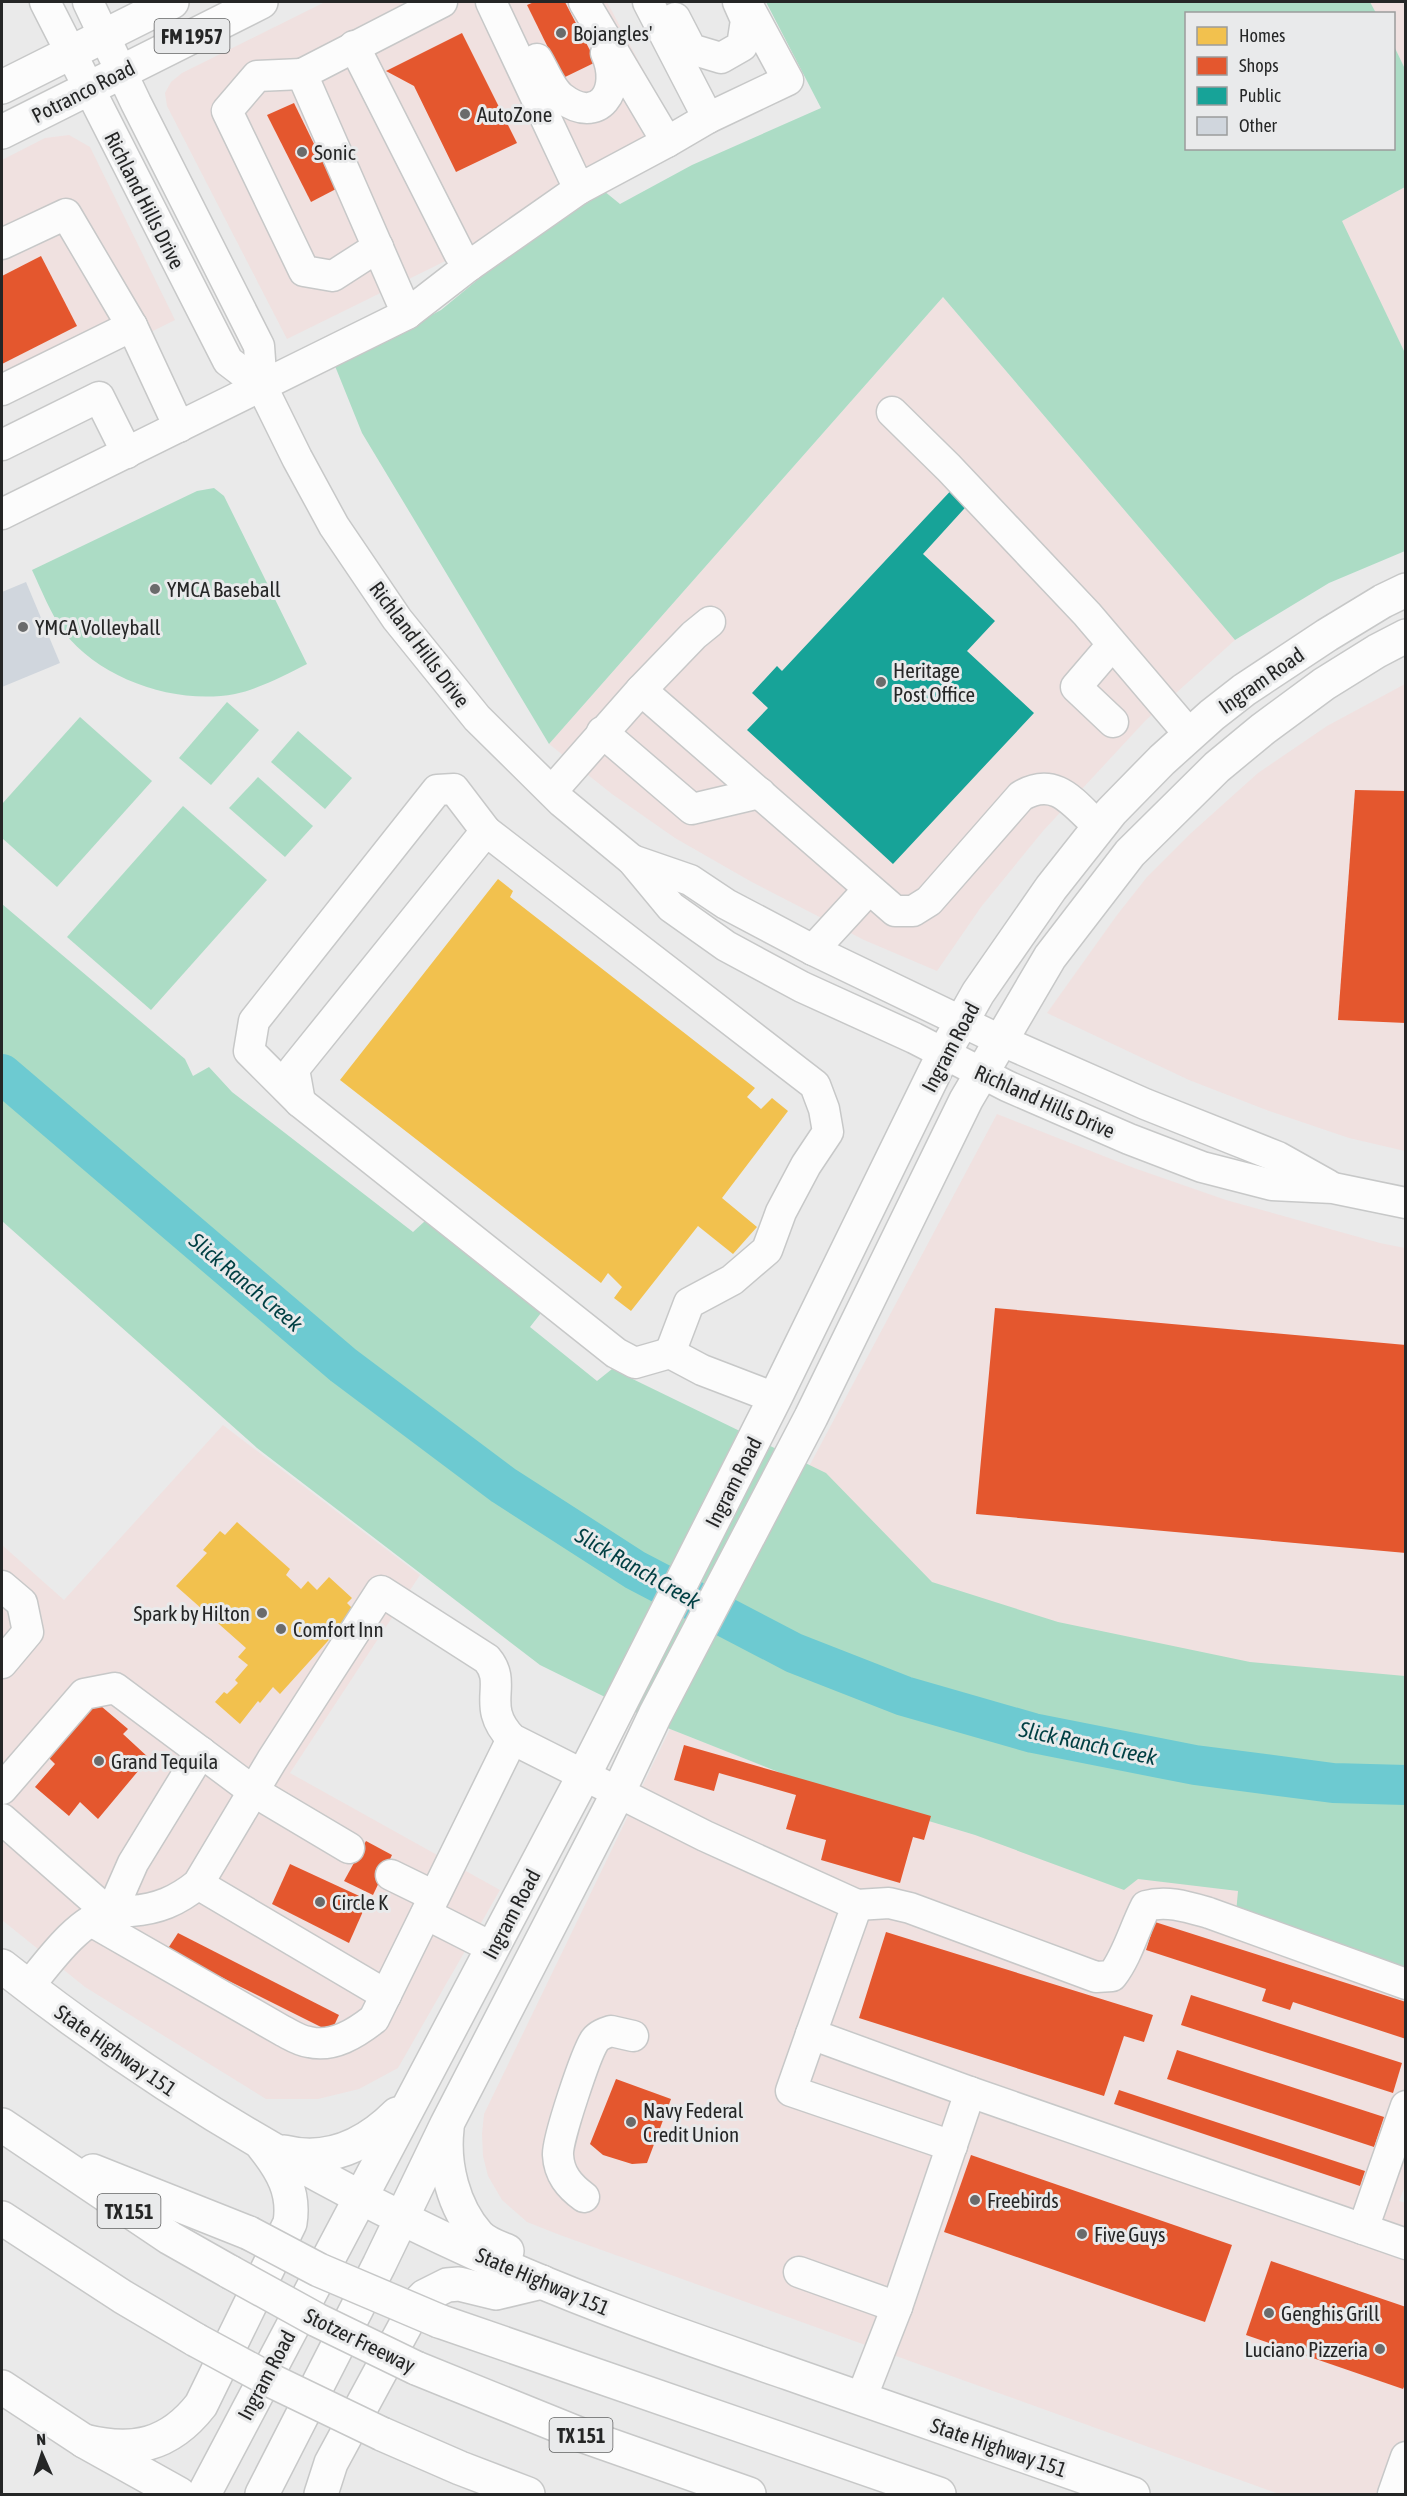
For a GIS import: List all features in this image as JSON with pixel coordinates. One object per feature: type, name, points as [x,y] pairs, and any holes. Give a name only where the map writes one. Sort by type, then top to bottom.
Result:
[{"type":"main road","name":"Potranco Road","points":[[2,87],[172,2]]},
{"type":"main road","name":"Potranco Road","points":[[2,132],[261,2]]},
{"type":"main road","name":"Ingram Road","points":[[204,2494],[584,1775],[775,1398],[961,1020],[1051,888],[1099,827],[1155,767],[1212,715],[1253,684],[1327,635],[1383,601],[1406,590]]},
{"type":"main road","name":"Ingram Road","points":[[262,2494],[447,2124],[618,1793],[654,1715],[811,1417],[981,1073],[1050,957],[1130,853],[1217,767],[1263,729],[1324,684],[1406,636]]},
{"type":"main road","points":[[1190,735],[1217,767]]},
{"type":"main road","points":[[775,1398],[811,1417]]},
{"type":"main road","name":"State Highway 151","points":[[2,1966],[172,2090],[262,2145],[402,2218],[542,2282],[657,2327],[1133,2494]]},
{"type":"main road","points":[[262,2145],[301,2155],[345,2150],[376,2134],[415,2096]]},
{"type":"main road","points":[[321,2494],[331,2463],[417,2304],[425,2296],[447,2285],[459,2284],[496,2293],[542,2282],[537,2262],[487,2242],[478,2235],[467,2218],[455,2195],[448,2169],[447,2124]]},
{"type":"main road","name":"Stotzer Freeway","points":[[2,2125],[170,2238],[317,2320],[416,2368],[584,2436],[749,2494]]},
{"type":"main road","points":[[84,2441],[124,2448],[155,2442],[182,2425],[201,2405],[290,2223],[292,2205],[288,2186],[276,2162],[262,2145]]},
{"type":"main road","points":[[30,2146],[249,2233],[319,2270],[440,2321],[939,2494]]},
{"type":"main road","points":[[2,2218],[123,2297],[270,2380],[382,2434],[528,2494]]},
{"type":"main road","points":[[2,2387],[84,2441],[180,2494]]},
{"type":"main road","points":[[84,2441],[113,2467],[135,2494]]},
{"type":"street","name":"Richland Hills Drive","points":[[45,2],[228,362],[262,387]]},
{"type":"street","name":"Richland Hills Drive","points":[[88,2],[145,121],[259,346],[262,387],[334,526],[397,619],[477,718],[552,791],[632,860],[671,907],[726,946],[802,987],[944,1053],[981,1073],[1129,1139],[1202,1167],[1272,1185],[1333,1188],[1406,1203]]},
{"type":"street","points":[[378,247],[333,276],[304,271],[227,111],[257,76],[302,74],[442,2]]},
{"type":"street","points":[[496,11],[526,40],[559,97],[586,108],[601,104],[611,92],[613,67],[584,2]]},
{"type":"street","points":[[584,2],[667,142]]},
{"type":"street","points":[[648,2],[708,118]]},
{"type":"street","points":[[667,2],[691,49],[721,58],[742,46],[744,8]]},
{"type":"street","points":[[2,514],[407,314],[579,189],[708,118],[788,80],[744,8]]},
{"type":"street","points":[[496,11],[579,189]]},
{"type":"street","points":[[354,46],[459,253],[470,266]]},
{"type":"street","points":[[302,74],[407,314]]},
{"type":"street","points":[[2,244],[66,214],[132,326],[178,428]]},
{"type":"street","points":[[2,390],[132,326]]},
{"type":"street","points":[[2,445],[99,397],[127,453]]},
{"type":"street","points":[[892,412],[949,468],[1071,597],[1190,735]]},
{"type":"street","points":[[552,791],[641,690],[694,635],[710,622]]},
{"type":"street","points":[[1113,723],[1076,687],[1120,655]]},
{"type":"street","points":[[641,690],[894,911],[913,911],[929,901],[1021,796],[1035,787],[1057,789],[1099,827]]},
{"type":"street","points":[[602,732],[692,809],[760,794]]},
{"type":"street","points":[[669,1353],[689,1304],[732,1280],[767,1250],[781,1212],[806,1165],[828,1132],[824,1109],[815,1085],[486,831],[454,789],[437,790],[254,1021],[249,1051],[300,1102],[616,1353],[635,1363],[669,1353],[702,1370],[775,1398]]},
{"type":"street","points":[[300,1102],[294,1070],[486,831]]},
{"type":"street","name":"Richland Hills Drive","points":[[632,860],[690,880],[726,904],[813,950],[1000,1040],[1146,1104],[1278,1157],[1333,1188]]},
{"type":"street","points":[[813,950],[869,889]]},
{"type":"street","points":[[2,1586],[22,1603],[28,1632],[2,1663]]},
{"type":"street","points":[[103,1916],[151,1909],[167,1904],[183,1897],[198,1884],[253,1791],[381,1591],[487,1659],[495,1672],[495,1712],[498,1722],[512,1739],[762,1864],[857,1905],[889,1903],[910,1908],[1096,1977],[1112,1976],[1120,1965],[1132,1933],[1146,1906],[1158,1903],[1179,1905],[1209,1913],[1406,1984]]},
{"type":"street","points":[[2,1789],[84,1694],[114,1688],[253,1791],[349,1848]]},
{"type":"street","points":[[2,1819],[103,1916],[283,2031],[310,2043],[335,2042],[358,2031],[374,2019],[512,1739]]},
{"type":"street","points":[[28,1987],[58,1951],[103,1916],[201,1752]]},
{"type":"street","points":[[391,1875],[493,1948]]},
{"type":"street","points":[[198,1884],[386,1995]]},
{"type":"street","points":[[857,1905],[791,2091],[952,2146]]},
{"type":"street","points":[[584,2197],[571,2187],[562,2175],[558,2156],[562,2128],[595,2040],[611,2031],[633,2036]]},
{"type":"street","points":[[811,2034],[1406,2244]]},
{"type":"street","points":[[861,2399],[897,2307],[970,2092]]},
{"type":"street","points":[[1364,2229],[1406,2106]]},
{"type":"street","points":[[799,2272],[897,2307]]},
{"type":"street","points":[[1392,2494],[1406,2457]]},
{"type":"shaded area","points":[[325,2],[607,2],[683,144],[287,339],[167,106],[165,93],[171,82],[182,73]]},
{"type":"shaded area","points":[[1370,2],[1405,2],[1405,69],[1395,48],[1395,12],[1375,12]]},
{"type":"shaded area","points":[[69,135],[90,147],[175,320],[2,406],[2,160],[45,138]]},
{"type":"shaded area","points":[[1405,187],[1405,353],[1341,221]]},
{"type":"shaded area","points":[[943,297],[1235,640],[1146,720],[1043,831],[981,907],[937,971],[864,940],[750,881],[675,838],[612,794],[549,744]]},
{"type":"shaded area","points":[[1405,684],[1405,1151],[1349,1138],[1269,1111],[1189,1080],[1047,1013],[1147,877],[1190,834],[1258,773],[1327,726]]},
{"type":"shaded area","points":[[997,1114],[1134,1168],[1226,1200],[1405,1248],[1405,1685],[1050,1636],[781,1519]]},
{"type":"shaded area","points":[[223,1425],[420,1575],[290,1773],[500,1890],[398,2068],[359,2089],[318,2099],[266,2099],[85,1987],[2,1920],[2,1545],[64,1600]]},
{"type":"shaded area","points":[[670,1729],[816,1787],[975,1835],[1405,1896],[1406,2184],[1399,2201],[1406,2203],[1405,2494],[1279,2494],[560,2235],[527,2222],[502,2200],[488,2176],[483,2156],[484,2114]]},
{"type":"green space","points":[[766,2],[1370,2],[1375,12],[1185,12],[1185,150],[1395,150],[1395,48],[1405,69],[1405,187],[1342,221],[1405,353],[1405,551],[1329,583],[1235,640],[943,297],[549,744],[362,433],[335,366],[441,310],[554,217],[604,191],[620,204],[692,165],[821,108]]},
{"type":"green space","name":"YMCA Baseball","points":[[214,488],[224,496],[307,664],[253,689],[235,694],[212,696],[189,696],[165,692],[119,676],[80,649],[64,632],[50,610],[32,570],[197,491]]},
{"type":"green space","points":[[227,702],[259,730],[211,785],[179,758]]},
{"type":"green space","points":[[80,717],[152,781],[57,887],[2,838],[2,804]]},
{"type":"green space","points":[[298,731],[352,778],[325,809],[271,762]]},
{"type":"green space","points":[[258,777],[313,826],[285,857],[229,808]]},
{"type":"green space","points":[[183,806],[267,880],[151,1010],[67,937]]},
{"type":"green space","points":[[2,904],[185,1059],[193,1076],[209,1067],[232,1092],[413,1232],[425,1221],[541,1313],[530,1327],[597,1381],[612,1369],[826,1473],[932,1582],[1058,1622],[1250,1662],[1405,1676],[1405,1967],[1236,1913],[1238,1891],[1138,1879],[1124,1890],[975,1835],[816,1787],[670,1729],[540,1665],[257,1448],[2,1221]]},
{"type":"building: Homes","points":[[498,879],[513,891],[510,897],[755,1088],[747,1097],[761,1109],[772,1098],[788,1111],[722,1198],[757,1227],[733,1254],[698,1226],[631,1311],[614,1298],[622,1287],[608,1273],[601,1283],[340,1080]]},
{"type":"building: Homes","name":"Comfort Inn","points":[[237,1522],[290,1569],[286,1575],[301,1589],[308,1581],[317,1590],[329,1577],[352,1598],[347,1603],[355,1611],[280,1694],[273,1687],[260,1703],[258,1701],[240,1724],[215,1702],[224,1692],[227,1694],[238,1683],[235,1680],[248,1665],[238,1657],[246,1648],[176,1586],[207,1553],[203,1550],[220,1531],[225,1535]]},
{"type":"building: Shops","name":"Bojangles'","points":[[534,2],[565,2],[596,62],[563,78],[527,5]]},
{"type":"building: Shops","name":"AutoZone","points":[[462,33],[517,143],[456,172],[414,86],[386,71]]},
{"type":"building: Shops","name":"Sonic","points":[[294,103],[336,189],[311,202],[267,115]]},
{"type":"building: Shops","points":[[41,256],[77,326],[2,364],[2,276]]},
{"type":"building: Shops","points":[[1355,790],[1406,791],[1406,1023],[1338,1020]]},
{"type":"building: Shops","points":[[995,1308],[1406,1345],[1406,1553],[976,1514]]},
{"type":"building: Shops","name":"Grand Tequila","points":[[95,1701],[128,1729],[123,1734],[149,1758],[98,1819],[80,1802],[69,1816],[35,1787],[55,1764],[47,1756]]},
{"type":"building: Shops","points":[[684,1745],[931,1816],[924,1840],[913,1837],[900,1883],[821,1860],[826,1840],[786,1829],[796,1795],[719,1773],[714,1791],[674,1780]]},
{"type":"building: Shops","points":[[366,1841],[392,1855],[373,1895],[344,1881]]},
{"type":"building: Shops","name":"Circle K","points":[[290,1864],[368,1900],[349,1943],[272,1904]]},
{"type":"building: Shops","points":[[1155,1922],[1406,2002],[1406,2039],[1293,2002],[1290,2010],[1262,2001],[1266,1989],[1146,1950]]},
{"type":"building: Shops","points":[[886,1932],[1153,2015],[1144,2042],[1124,2036],[1104,2096],[859,2018]]},
{"type":"building: Shops","points":[[178,1933],[339,2015],[331,2032],[167,1950]]},
{"type":"building: Shops","points":[[1191,1995],[1402,2063],[1393,2093],[1181,2025]]},
{"type":"building: Shops","points":[[1177,2050],[1384,2117],[1374,2147],[1167,2079]]},
{"type":"building: Shops","name":"Navy Federal Credit Union","points":[[616,2079],[671,2099],[647,2163],[632,2164],[603,2155],[590,2144]]},
{"type":"building: Shops","points":[[1119,2090],[1365,2171],[1360,2186],[1114,2104]]},
{"type":"building: Shops","points":[[971,2155],[1232,2245],[1205,2322],[944,2232]]},
{"type":"building: Shops","points":[[1271,2261],[1406,2307],[1406,2383],[1403,2389],[1246,2335]]},
{"type":"building: Public","name":"Heritage Post Office","points":[[957,484],[973,499],[923,554],[995,621],[967,651],[1034,713],[893,864],[747,730],[768,708],[752,693],[777,666],[782,671]]},
{"type":"building: Other","name":"YMCA Volleyball","points":[[26,582],[60,663],[2,687],[2,592]]},
{"type":"waterway","name":"Slick Ranch Creek","points":[[2,1074],[343,1365],[503,1485],[635,1570],[794,1653],[904,1696],[1033,1733],[1195,1765],[1333,1783],[1406,1785]]},
{"type":"place","name":"Bojangles'","points":[[561,33]]},
{"type":"place","name":"AutoZone","points":[[465,114]]},
{"type":"place","name":"Sonic","points":[[302,152]]},
{"type":"place","name":"YMCA Baseball","points":[[155,589]]},
{"type":"place","name":"YMCA Volleyball","points":[[23,627]]},
{"type":"place","name":"Heritage Post Office","points":[[881,682]]},
{"type":"place","name":"Spark by Hilton","points":[[262,1613]]},
{"type":"place","name":"Comfort Inn","points":[[281,1629]]},
{"type":"place","name":"Grand Tequila","points":[[99,1761]]},
{"type":"place","name":"Circle K","points":[[320,1902]]},
{"type":"place","name":"Navy Federal Credit Union","points":[[631,2122]]},
{"type":"place","name":"Freebirds","points":[[975,2200]]},
{"type":"place","name":"Five Guys","points":[[1082,2234]]},
{"type":"place","name":"Genghis Grill","points":[[1269,2313]]},
{"type":"place","name":"Luciano Pizzeria","points":[[1380,2349]]}]
